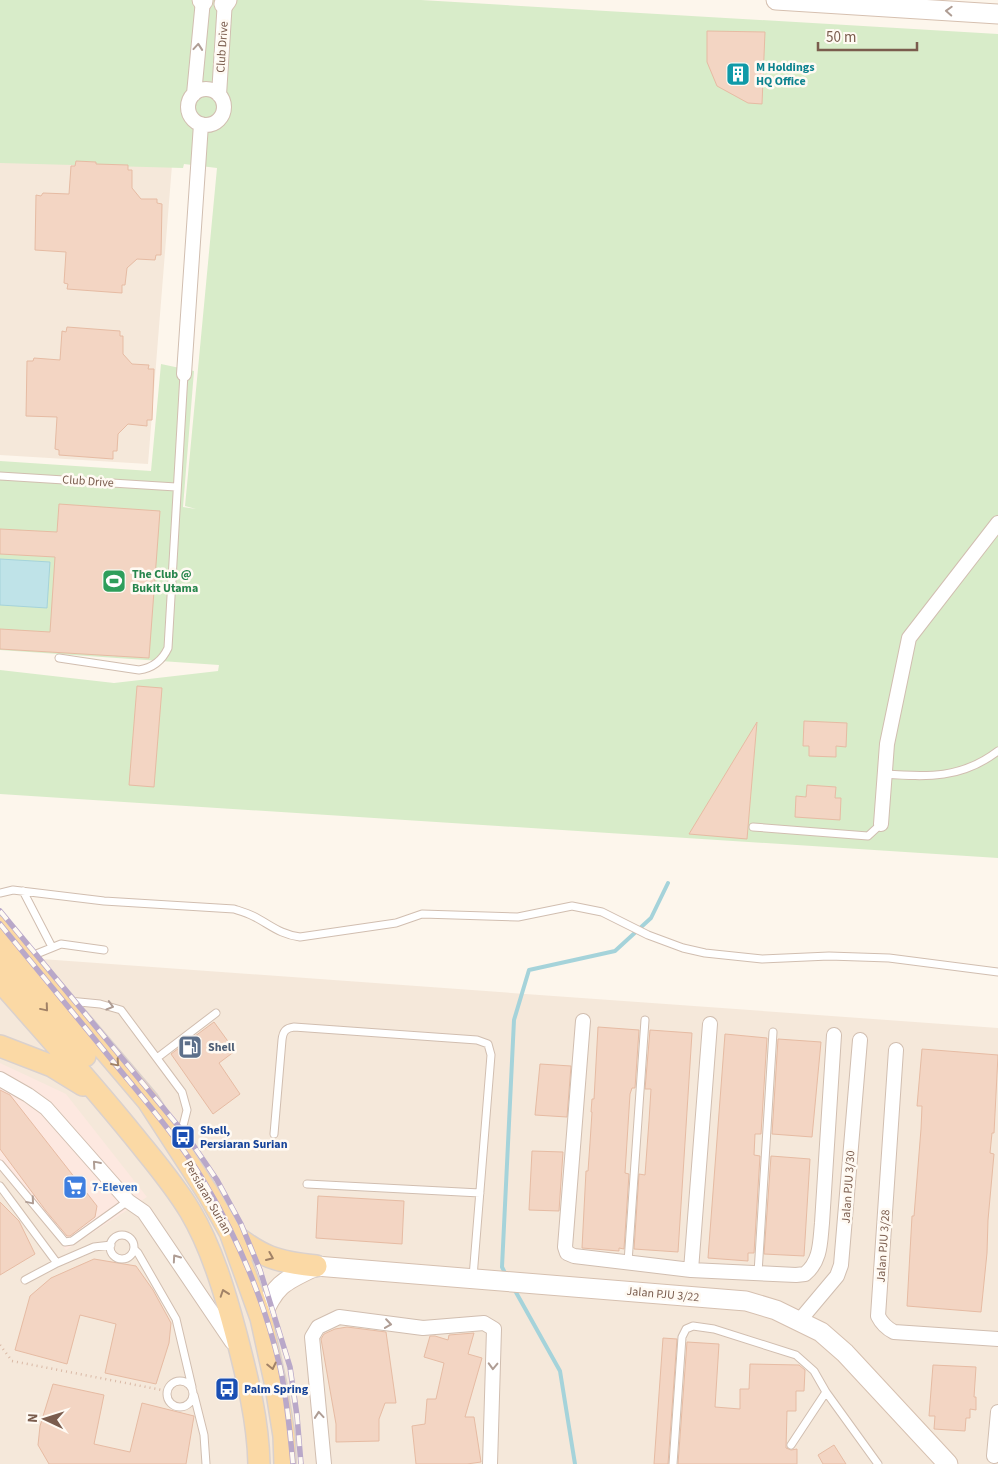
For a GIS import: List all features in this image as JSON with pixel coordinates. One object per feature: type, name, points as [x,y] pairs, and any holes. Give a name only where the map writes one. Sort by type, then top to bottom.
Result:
[{"type":"main road","name":"Persiaran Surian","points":[[0,927],[8,975],[173,1186],[190,1212],[208,1248],[228,1307],[252,1397],[259,1464]]},
{"type":"main road","points":[[0,954],[8,975],[166,1153],[200,1203],[219,1240],[235,1278],[258,1309]]},
{"type":"main road","name":"Persiaran Surian","points":[[8,975],[62,1000],[148,1101],[230,1232],[258,1309],[276,1386],[284,1436],[285,1464]]},
{"type":"main road","points":[[0,1046],[52,1066],[102,1097]]},
{"type":"main road","points":[[230,1232],[250,1248],[272,1259],[316,1266]]},
{"type":"street","name":"Club Drive","points":[[194,94],[202,0]]},
{"type":"street","points":[[776,0],[998,14]]},
{"type":"street","name":"Club Drive","points":[[218,95],[225,1]]},
{"type":"street","points":[[209,90],[218,95],[223,105],[221,116],[212,124],[201,124],[192,119],[188,103],[194,94],[198,91],[209,90]]},
{"type":"street","points":[[184,374],[201,124]]},
{"type":"street","points":[[881,824],[887,744],[909,638],[998,523]]},
{"type":"street","points":[[583,1021],[565,1247],[567,1253],[574,1256],[692,1270],[796,1275],[805,1274],[813,1268],[820,1248],[834,1035]]},
{"type":"street","points":[[692,1270],[710,1024]]},
{"type":"street","name":"Jalan PJU 3/30","points":[[800,1320],[838,1276],[841,1265],[860,1040]]},
{"type":"street","name":"Jalan PJU 3/28","points":[[896,1050],[878,1316],[887,1329],[894,1332],[998,1339]]},
{"type":"street","points":[[0,1079],[46,1108],[128,1201],[144,1212],[222,1324],[242,1357]]},
{"type":"street","points":[[828,1130],[852,1131]]},
{"type":"street","points":[[827,1156],[850,1158]]},
{"type":"street","points":[[258,1309],[283,1283],[316,1266]]},
{"type":"street","name":"Jalan PJU 3/22","points":[[316,1266],[746,1301],[776,1310],[800,1320],[821,1332],[845,1353],[945,1462]]},
{"type":"street","points":[[324,1464],[312,1337],[318,1327],[339,1317],[423,1328],[484,1323],[494,1329],[490,1464]]},
{"type":"street","points":[[994,1456],[998,1412]]},
{"type":"lane","points":[[59,658],[139,670],[148,669],[164,656],[168,648],[184,374]]},
{"type":"lane","name":"Club Drive","points":[[0,476],[176,487]]},
{"type":"lane","points":[[884,774],[922,777],[963,771],[989,758],[998,751]]},
{"type":"lane","points":[[753,827],[868,836],[881,824]]},
{"type":"lane","points":[[0,893],[13,890],[24,894],[104,901],[234,909],[252,916],[277,931],[300,937],[396,923],[414,916],[431,913],[518,916],[572,906],[602,912],[648,935],[683,948],[733,957],[762,959],[829,956],[889,958],[998,972]]},
{"type":"lane","points":[[24,894],[52,945]]},
{"type":"lane","points":[[8,975],[52,945],[61,944],[104,950]]},
{"type":"lane","points":[[62,1000],[100,1004],[121,1010],[182,1092],[187,1110],[177,1145]]},
{"type":"lane","points":[[157,1058],[216,1013]]},
{"type":"lane","points":[[628,1262],[645,1020]]},
{"type":"lane","points":[[274,1134],[282,1040],[283,1033],[288,1028],[484,1041],[488,1044],[491,1054],[473,1280]]},
{"type":"lane","points":[[758,1273],[774,1032]]},
{"type":"lane","points":[[0,1164],[65,1242],[72,1241],[128,1201]]},
{"type":"lane","points":[[307,1184],[480,1193]]},
{"type":"lane","points":[[0,1186],[57,1264]]},
{"type":"lane","points":[[134,1250],[130,1256],[120,1259],[114,1256],[111,1245],[115,1238],[122,1236],[126,1236],[132,1242],[134,1250],[138,1253],[176,1319],[204,1434],[206,1464]]},
{"type":"lane","points":[[25,1280],[94,1247],[111,1245]]},
{"type":"lane","points":[[673,1464],[682,1337],[686,1329],[693,1326],[714,1329],[796,1355],[814,1371],[826,1392],[878,1464]]},
{"type":"lane","points":[[176,1381],[185,1381],[193,1390],[191,1401],[188,1405],[179,1407],[168,1400],[167,1391],[172,1383],[176,1381]]},
{"type":"lane","points":[[791,1446],[826,1392]]},
{"type":"path","points":[[0,1345],[12,1361],[167,1391]]},
{"type":"shaded area","points":[[0,153],[172,165],[148,464],[0,455]]},
{"type":"shaded area","points":[[0,956],[998,1028],[998,1464],[0,1464]]},
{"type":"shaded area","points":[[0,1063],[66,1094],[147,1197],[66,1250],[0,1167]]},
{"type":"green space","points":[[0,0],[421,0],[998,34],[998,858],[0,794],[0,670],[114,683],[218,671],[219,665],[0,650],[0,461],[151,471],[161,364],[194,371],[183,507],[196,509],[185,506],[217,168],[184,164],[183,168],[0,163]]},
{"type":"water","points":[[0,559],[50,562],[47,608],[0,605]]},
{"type":"building","name":"M Holdings HQ Office","points":[[707,31],[765,32],[762,104],[748,103],[717,86],[707,62]]},
{"type":"building","points":[[76,161],[128,165],[128,170],[132,170],[132,188],[141,199],[157,199],[157,203],[162,204],[161,255],[156,255],[155,260],[137,259],[127,268],[125,285],[122,285],[122,293],[67,289],[68,284],[64,283],[66,252],[35,250],[36,195],[41,196],[43,193],[69,194],[71,166],[75,166]]},
{"type":"building","points":[[67,327],[120,331],[120,336],[123,336],[123,354],[132,364],[149,365],[148,369],[154,369],[152,420],[147,420],[147,426],[128,424],[118,434],[117,451],[113,451],[113,459],[59,455],[59,450],[55,449],[57,417],[26,416],[27,361],[33,361],[34,358],[60,360],[62,331],[66,332]]},
{"type":"building","points":[[59,504],[160,511],[149,658],[0,649],[0,629],[50,632],[55,557],[0,554],[0,529],[57,532]]},
{"type":"building","points":[[137,686],[162,688],[154,787],[129,785]]},
{"type":"building","points":[[804,721],[847,723],[846,747],[836,746],[836,757],[809,756],[809,746],[803,746]]},
{"type":"building","points":[[757,722],[747,839],[689,834]]},
{"type":"building","points":[[807,785],[836,787],[835,798],[841,798],[840,820],[795,817],[796,796],[806,797]]},
{"type":"building","points":[[214,1022],[235,1051],[219,1063],[240,1094],[213,1114],[171,1054]]},
{"type":"building","points":[[598,1027],[639,1030],[635,1088],[632,1088],[630,1094],[625,1173],[629,1174],[624,1249],[619,1248],[619,1251],[582,1248],[586,1171],[588,1171],[592,1099],[594,1099]]},
{"type":"building","points":[[650,1030],[692,1033],[678,1252],[634,1249],[639,1174],[645,1175],[649,1121],[651,1089],[645,1089]]},
{"type":"building","points":[[725,1034],[767,1038],[761,1134],[755,1134],[754,1155],[760,1156],[754,1253],[748,1253],[748,1261],[708,1258]]},
{"type":"building","points":[[778,1039],[821,1042],[812,1137],[772,1134]]},
{"type":"building","points":[[922,1049],[998,1055],[994,1133],[992,1133],[990,1153],[994,1154],[981,1312],[907,1306],[912,1216],[914,1216],[921,1129],[922,1106],[917,1106]]},
{"type":"building","points":[[540,1064],[571,1066],[567,1117],[535,1115]]},
{"type":"building","points":[[0,1090],[10,1095],[97,1206],[95,1217],[70,1236],[67,1236],[46,1211],[0,1149]]},
{"type":"building","points":[[532,1151],[563,1152],[559,1211],[529,1210]]},
{"type":"building","points":[[771,1156],[810,1159],[804,1256],[764,1254]]},
{"type":"building","points":[[318,1196],[404,1201],[402,1244],[316,1238]]},
{"type":"building","points":[[0,1202],[19,1221],[35,1254],[0,1275]]},
{"type":"building","points":[[94,1259],[136,1266],[153,1290],[171,1323],[169,1343],[156,1384],[105,1373],[116,1324],[80,1315],[67,1364],[15,1350],[30,1296],[51,1278]]},
{"type":"building","points":[[347,1327],[386,1332],[396,1403],[385,1403],[379,1419],[379,1441],[336,1442],[336,1424],[321,1339],[324,1334],[335,1329]]},
{"type":"building","points":[[474,1333],[468,1354],[482,1358],[465,1417],[474,1417],[481,1462],[467,1464],[416,1464],[412,1426],[425,1424],[427,1399],[436,1399],[444,1363],[424,1357],[430,1336],[448,1340],[449,1335]]},
{"type":"building","points":[[663,1338],[677,1339],[668,1464],[654,1464]]},
{"type":"building","points":[[687,1342],[719,1344],[715,1407],[740,1409],[740,1389],[749,1389],[750,1364],[799,1365],[805,1370],[804,1391],[796,1391],[796,1411],[787,1411],[786,1448],[791,1450],[797,1449],[797,1464],[678,1464]]},
{"type":"building","points":[[933,1365],[976,1367],[974,1397],[976,1397],[976,1410],[970,1409],[970,1418],[966,1418],[965,1431],[934,1429],[935,1416],[929,1416]]},
{"type":"building","points":[[53,1384],[104,1395],[94,1444],[130,1452],[142,1403],[194,1416],[186,1464],[49,1464],[38,1445],[40,1426]]},
{"type":"building","points":[[834,1445],[846,1464],[823,1464],[818,1455]]},
{"type":"waterway","points":[[506,1275],[502,1267],[514,1020],[529,970],[615,951],[651,918],[668,883]]},
{"type":"waterway","points":[[513,1287],[560,1371],[575,1464]]},
{"type":"railway","points":[[0,911],[189,1139],[217,1180],[241,1224],[260,1270],[290,1367],[301,1464]]},
{"type":"railway","points":[[0,924],[163,1123],[186,1153],[218,1206],[250,1273],[274,1343],[285,1391],[293,1464]]},
{"type":"place","name":"M Holdings HQ Office","points":[[738,74]]},
{"type":"place","name":"The Club @ Bukit Utama","points":[[114,581]]},
{"type":"place","name":"Shell","points":[[190,1047]]},
{"type":"place","name":"Shell, Persiaran Surian","points":[[183,1137]]},
{"type":"place","name":"7-Eleven","points":[[75,1187]]},
{"type":"place","name":"Palm Spring","points":[[227,1389]]}]
